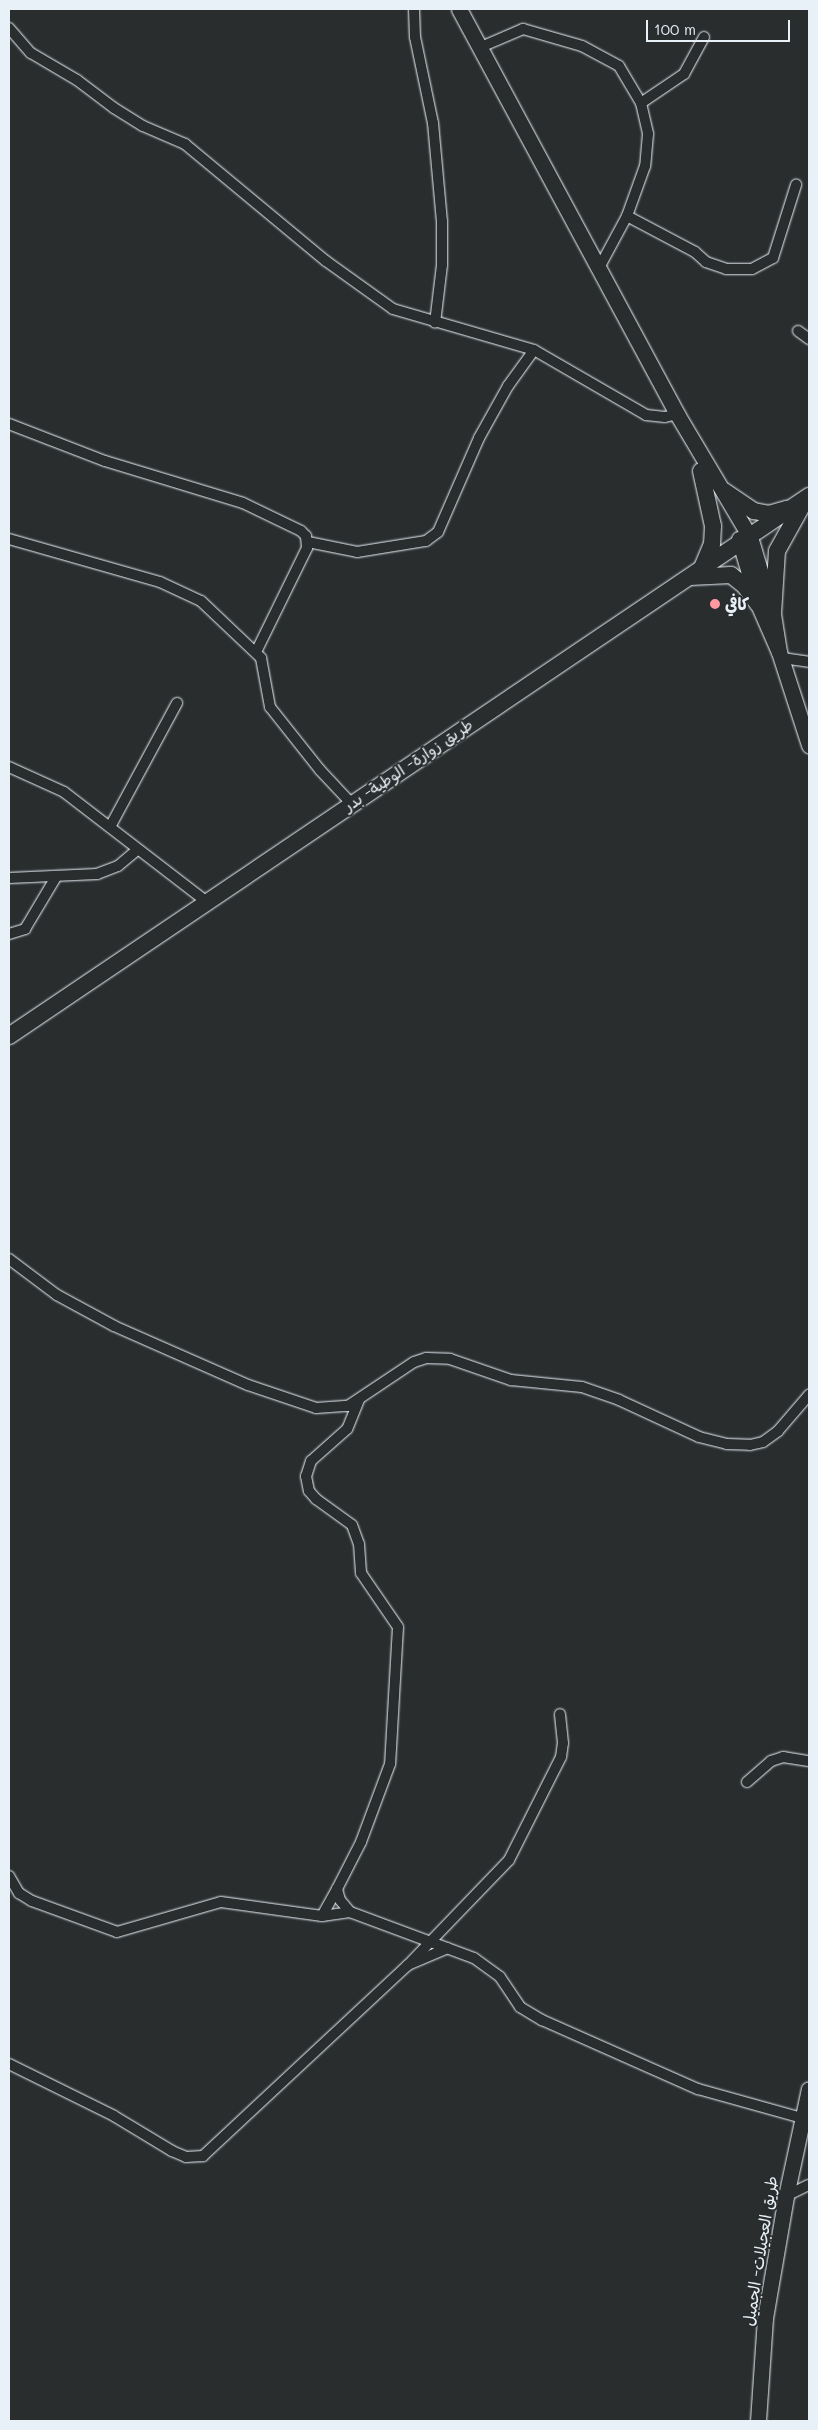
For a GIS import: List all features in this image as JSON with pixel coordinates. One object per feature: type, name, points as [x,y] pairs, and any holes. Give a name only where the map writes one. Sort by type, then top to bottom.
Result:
[{"type":"highway","points":[[700,471],[713,526],[712,544],[702,567]]},
{"type":"highway","points":[[724,491],[740,505],[761,513],[777,513],[804,500]]},
{"type":"highway","points":[[774,614],[777,551],[804,500]]},
{"type":"highway","name":"طريق زوارة- الوطية- بدر","points":[[9,1036],[351,803],[804,500]]},
{"type":"highway","points":[[688,576],[731,575],[744,584],[758,604]]},
{"type":"main road","points":[[459,9],[680,419],[724,491],[746,540],[774,614],[780,655]]},
{"type":"main road","points":[[680,419],[700,471],[746,540],[758,604],[780,655],[809,744]]},
{"type":"main road","name":"طريق العجيلات- الجميل","points":[[758,2421],[765,2318],[786,2196],[809,2089]]},
{"type":"street","points":[[414,9],[415,37],[433,123],[441,204],[442,265],[435,323]]},
{"type":"street","points":[[9,28],[31,53],[77,80],[114,108],[143,126],[185,144],[306,245],[377,298],[405,315],[496,337],[534,350],[636,411],[656,417],[680,419]]},
{"type":"street","points":[[481,48],[523,29],[582,46],[619,66],[642,103],[647,121],[648,149],[640,184],[627,216],[599,268]]},
{"type":"street","points":[[642,103],[684,74],[704,37]]},
{"type":"street","points":[[627,216],[690,249],[706,262],[726,269],[752,269],[773,258],[796,185]]},
{"type":"street","points":[[798,331],[809,339]]},
{"type":"street","points":[[308,542],[357,552],[426,541],[438,532],[479,438],[508,386],[534,350]]},
{"type":"street","points":[[9,424],[106,461],[243,503],[290,524],[306,536],[308,542],[256,652]]},
{"type":"street","points":[[9,540],[160,582],[190,594],[256,652],[265,666],[270,707],[320,770],[351,803]]},
{"type":"street","points":[[780,655],[809,662]]},
{"type":"street","points":[[110,827],[177,703]]},
{"type":"street","points":[[9,766],[64,792],[207,902]]},
{"type":"street","points":[[9,878],[56,877],[109,871],[137,850]]},
{"type":"street","points":[[9,934],[25,929],[56,877]]},
{"type":"street","points":[[9,1259],[82,1310],[248,1385],[316,1408],[339,1408],[359,1400],[414,1362],[426,1358],[450,1359],[511,1380],[567,1385],[599,1392],[699,1437],[727,1444],[750,1445],[763,1442],[778,1430],[809,1395]]},
{"type":"street","points":[[322,1916],[361,1842],[390,1764],[398,1627],[361,1573],[359,1544],[352,1525],[316,1499],[309,1491],[306,1476],[311,1461],[348,1429],[359,1400]]},
{"type":"street","points":[[9,2064],[114,2116],[172,2151],[186,2157],[203,2156],[408,1966],[503,1867],[519,1844],[561,1757],[563,1743],[560,1714]]},
{"type":"street","points":[[747,1782],[771,1761],[783,1757],[809,1761]]},
{"type":"street","points":[[9,1876],[19,1893],[32,1901],[117,1932],[221,1902],[322,1916],[350,1912],[448,1948],[493,1971],[520,2007],[542,2020],[698,2089],[802,2118]]},
{"type":"street","points":[[337,1889],[340,1900],[350,1912]]},
{"type":"street","points":[[408,1966],[448,1948]]},
{"type":"street","points":[[786,2196],[809,2185]]},
{"type":"place","name":"كافي","points":[[715,604]]}]
